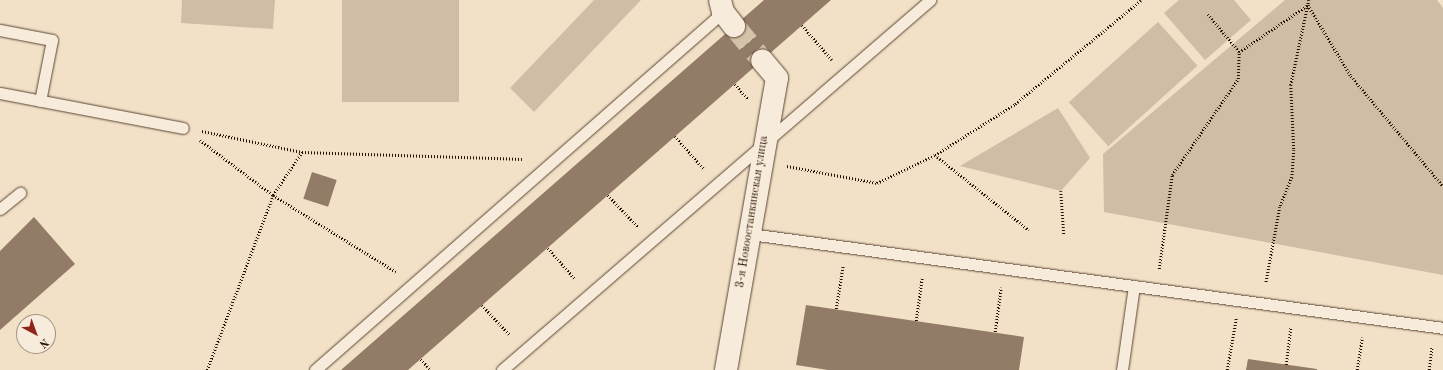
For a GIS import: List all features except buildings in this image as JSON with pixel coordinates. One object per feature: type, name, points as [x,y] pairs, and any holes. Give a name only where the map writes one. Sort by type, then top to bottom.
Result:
[{"type":"street","name":"3-я Новоостанкинская улица","points":[[726,370],[750,234],[762,153],[777,78],[765,63]]},
{"type":"lane","points":[[502,370],[762,153],[930,0]]},
{"type":"lane","points":[[315,370],[413,283],[726,13]]},
{"type":"lane","points":[[0,30],[52,40],[40,101]]},
{"type":"lane","points":[[0,94],[183,128]]},
{"type":"lane","points":[[0,210],[20,192]]},
{"type":"lane","points":[[750,234],[1443,328]]},
{"type":"lane","points":[[1122,370],[1134,286]]},
{"type":"path","points":[[762,153],[877,183],[935,155],[1015,104],[1141,0]]},
{"type":"path","points":[[1263,304],[1280,208],[1292,177],[1294,150],[1291,85],[1309,0]]},
{"type":"path","points":[[1239,52],[1308,4]]},
{"type":"path","points":[[1308,4],[1351,76],[1443,186]]},
{"type":"path","points":[[1156,289],[1172,175],[1238,80],[1239,52],[1207,14]]},
{"type":"path","points":[[802,25],[833,61]]},
{"type":"path","points":[[183,128],[302,152],[555,160]]},
{"type":"path","points":[[183,128],[273,194],[413,283]]},
{"type":"path","points":[[675,136],[706,171]]},
{"type":"path","points":[[207,370],[273,194],[302,152]]},
{"type":"path","points":[[935,155],[1029,230]]},
{"type":"path","points":[[1061,191],[1064,235]]},
{"type":"path","points":[[608,195],[640,229]]},
{"type":"path","points":[[548,248],[578,283]]},
{"type":"path","points":[[836,309],[844,259]]},
{"type":"path","points":[[916,321],[923,270]]},
{"type":"path","points":[[995,332],[1002,281]]},
{"type":"path","points":[[482,305],[513,339]]},
{"type":"path","points":[[1228,370],[1237,312]]},
{"type":"path","points":[[1286,365],[1292,320]]},
{"type":"path","points":[[1358,370],[1362,330]]},
{"type":"path","points":[[1429,370],[1433,339]]},
{"type":"path","points":[[421,359],[431,370]]},
{"type":"shaded area","points":[[182,0],[275,0],[273,29],[181,23]]},
{"type":"shaded area","points":[[342,0],[459,0],[459,102],[342,102]]},
{"type":"shaded area","points":[[594,0],[641,0],[534,112],[510,88]]},
{"type":"shaded area","points":[[1179,0],[1234,0],[1251,20],[1205,60],[1164,13]]},
{"type":"shaded area","points":[[1285,0],[1437,0],[1443,8],[1443,275],[1104,212],[1103,154]]},
{"type":"shaded area","points":[[1158,22],[1197,66],[1108,146],[1069,102]]},
{"type":"shaded area","points":[[1058,108],[1090,158],[1061,191],[960,166]]},
{"type":"tunnel","points":[[734,26],[762,60]]}]
